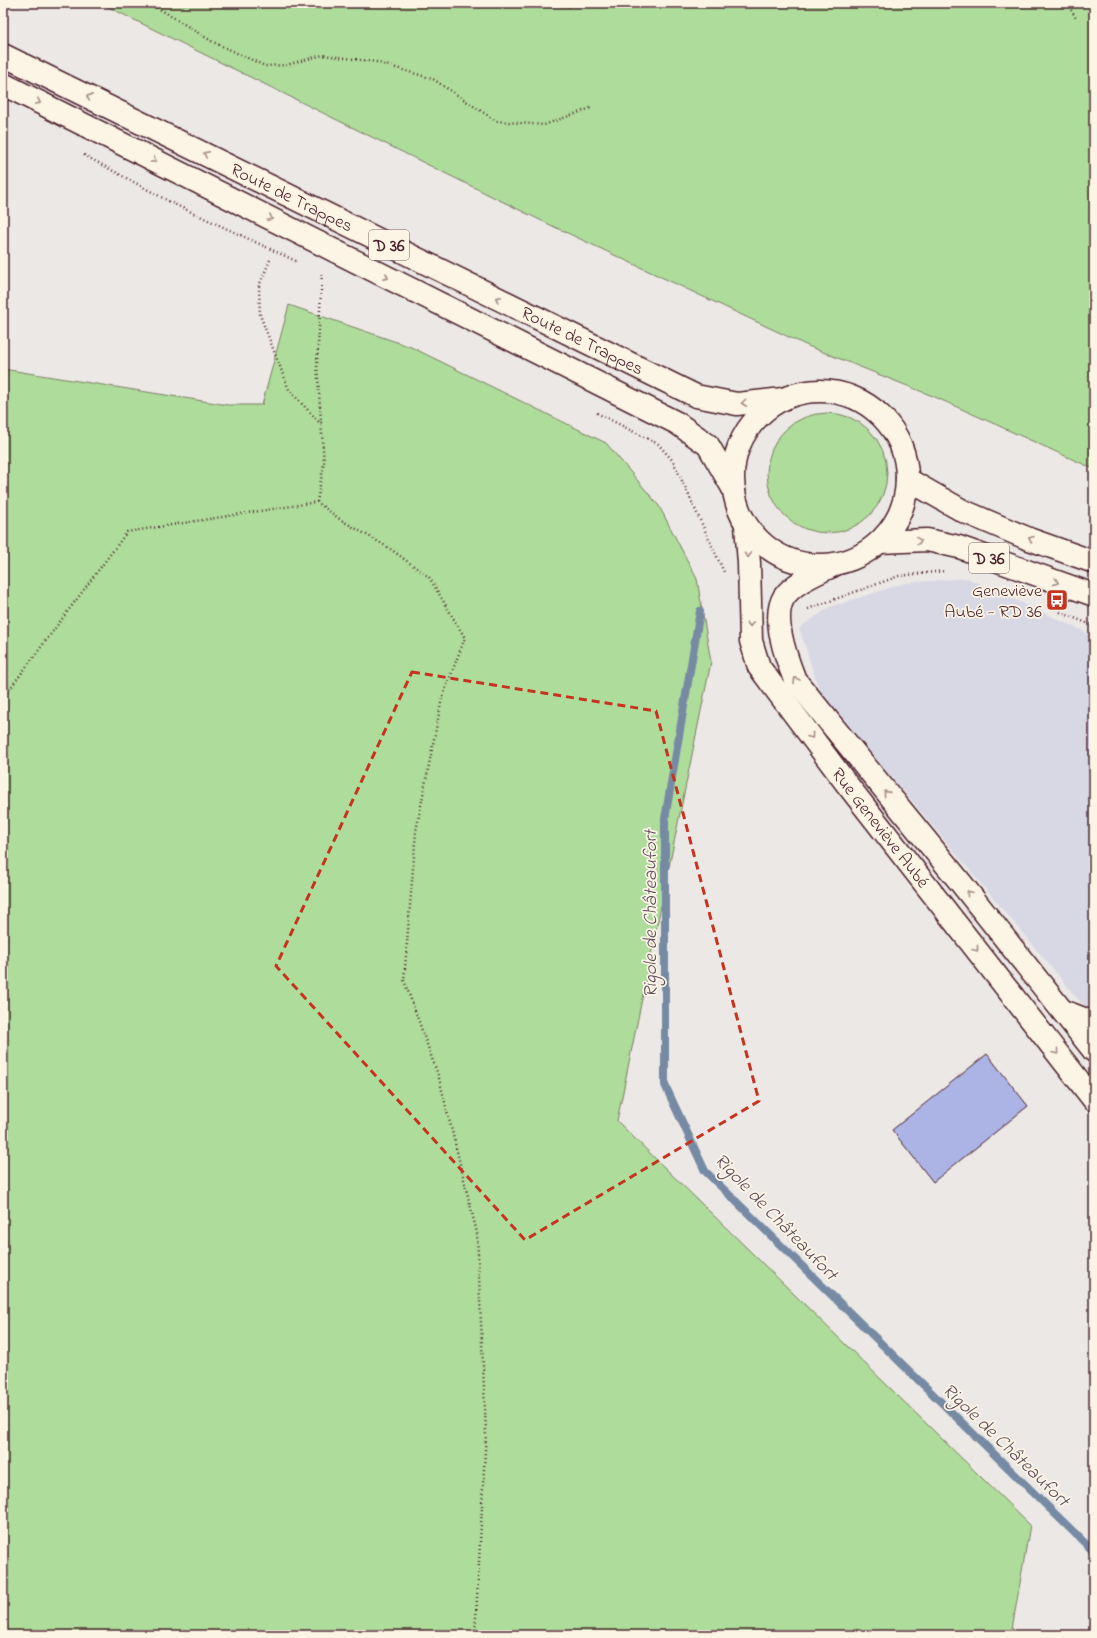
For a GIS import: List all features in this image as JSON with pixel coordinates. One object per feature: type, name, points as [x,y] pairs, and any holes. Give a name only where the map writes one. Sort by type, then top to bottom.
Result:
[{"type":"main road","name":"Route de Trappes","points":[[3,55],[696,396],[737,404],[783,399]]},
{"type":"main road","name":"Route de Trappes","points":[[3,84],[677,423],[708,446],[734,490]]},
{"type":"main road","points":[[784,597],[802,581],[836,564],[859,556],[880,542],[894,523],[904,502],[907,480],[903,450],[889,425],[868,405],[841,394],[811,391],[783,399],[760,415],[743,436],[734,462],[734,490],[736,504],[746,525],[763,544],[785,558],[810,564],[836,564]]},
{"type":"main road","name":"D 36","points":[[907,480],[963,511],[1029,538],[1094,562]]},
{"type":"main road","name":"Rue Geneviève Aubé","points":[[746,525],[751,641],[759,667],[939,902],[1094,1100]]},
{"type":"main road","name":"D 36","points":[[880,542],[927,540],[959,548],[1094,595]]},
{"type":"main road","name":"Rue Geneviève Aubé","points":[[784,597],[780,611],[780,635],[787,660],[795,680],[961,883],[1063,1011],[1088,1029],[1094,1051]]},
{"type":"main road","points":[[939,902],[979,930],[1054,1018],[1088,1029]]},
{"type":"path","points":[[150,3],[213,42],[265,66],[286,65],[323,55],[376,62],[434,79],[496,121],[544,125],[591,108]]},
{"type":"path","points":[[557,3],[571,7]]},
{"type":"path","points":[[1068,3],[1077,20]]},
{"type":"path","points":[[78,152],[174,204],[302,264]]},
{"type":"path","points":[[270,260],[259,286],[260,315],[289,390],[321,424]]},
{"type":"path","points":[[315,270],[329,277]]},
{"type":"path","points":[[318,502],[324,463],[318,364],[322,273]]},
{"type":"path","points":[[595,412],[658,444],[673,461],[725,575],[749,586]]},
{"type":"path","points":[[3,708],[6,694],[127,532],[318,502],[342,520],[389,548],[429,577],[465,638],[442,698],[416,831],[404,980],[438,1078],[477,1233],[486,1432],[475,1635]]},
{"type":"path","points":[[784,597],[809,610],[899,576],[952,570]]},
{"type":"highlighted area","points":[[412,672],[656,711],[759,1101],[525,1240],[276,966]]},
{"type":"shaded area","points":[[967,578],[1094,636],[1094,1018],[820,692],[799,628],[830,607],[905,583]]},
{"type":"green space","points":[[100,3],[1094,3],[1094,469],[935,397],[808,346],[544,222]]},
{"type":"green space","points":[[289,305],[411,347],[606,443],[659,506],[697,579],[711,662],[617,1121],[1030,1525],[1011,1635],[3,1635],[3,369],[228,405],[262,405]]},
{"type":"green space","points":[[827,413],[850,417],[870,430],[883,450],[887,473],[883,496],[870,516],[850,529],[827,533],[804,529],[784,516],[771,496],[767,473],[771,450],[784,430],[804,417]]},
{"type":"building","points":[[1094,939],[1094,950],[1090,949]]},
{"type":"building","points":[[987,1054],[1028,1106],[933,1182],[892,1130]]},
{"type":"waterway","name":"Rigole de Châteaufort","points":[[700,611],[665,819],[665,1085],[705,1171],[1094,1552]]},
{"type":"place","name":"Geneviève Aubé - RD 36","points":[[1057,600]]}]
